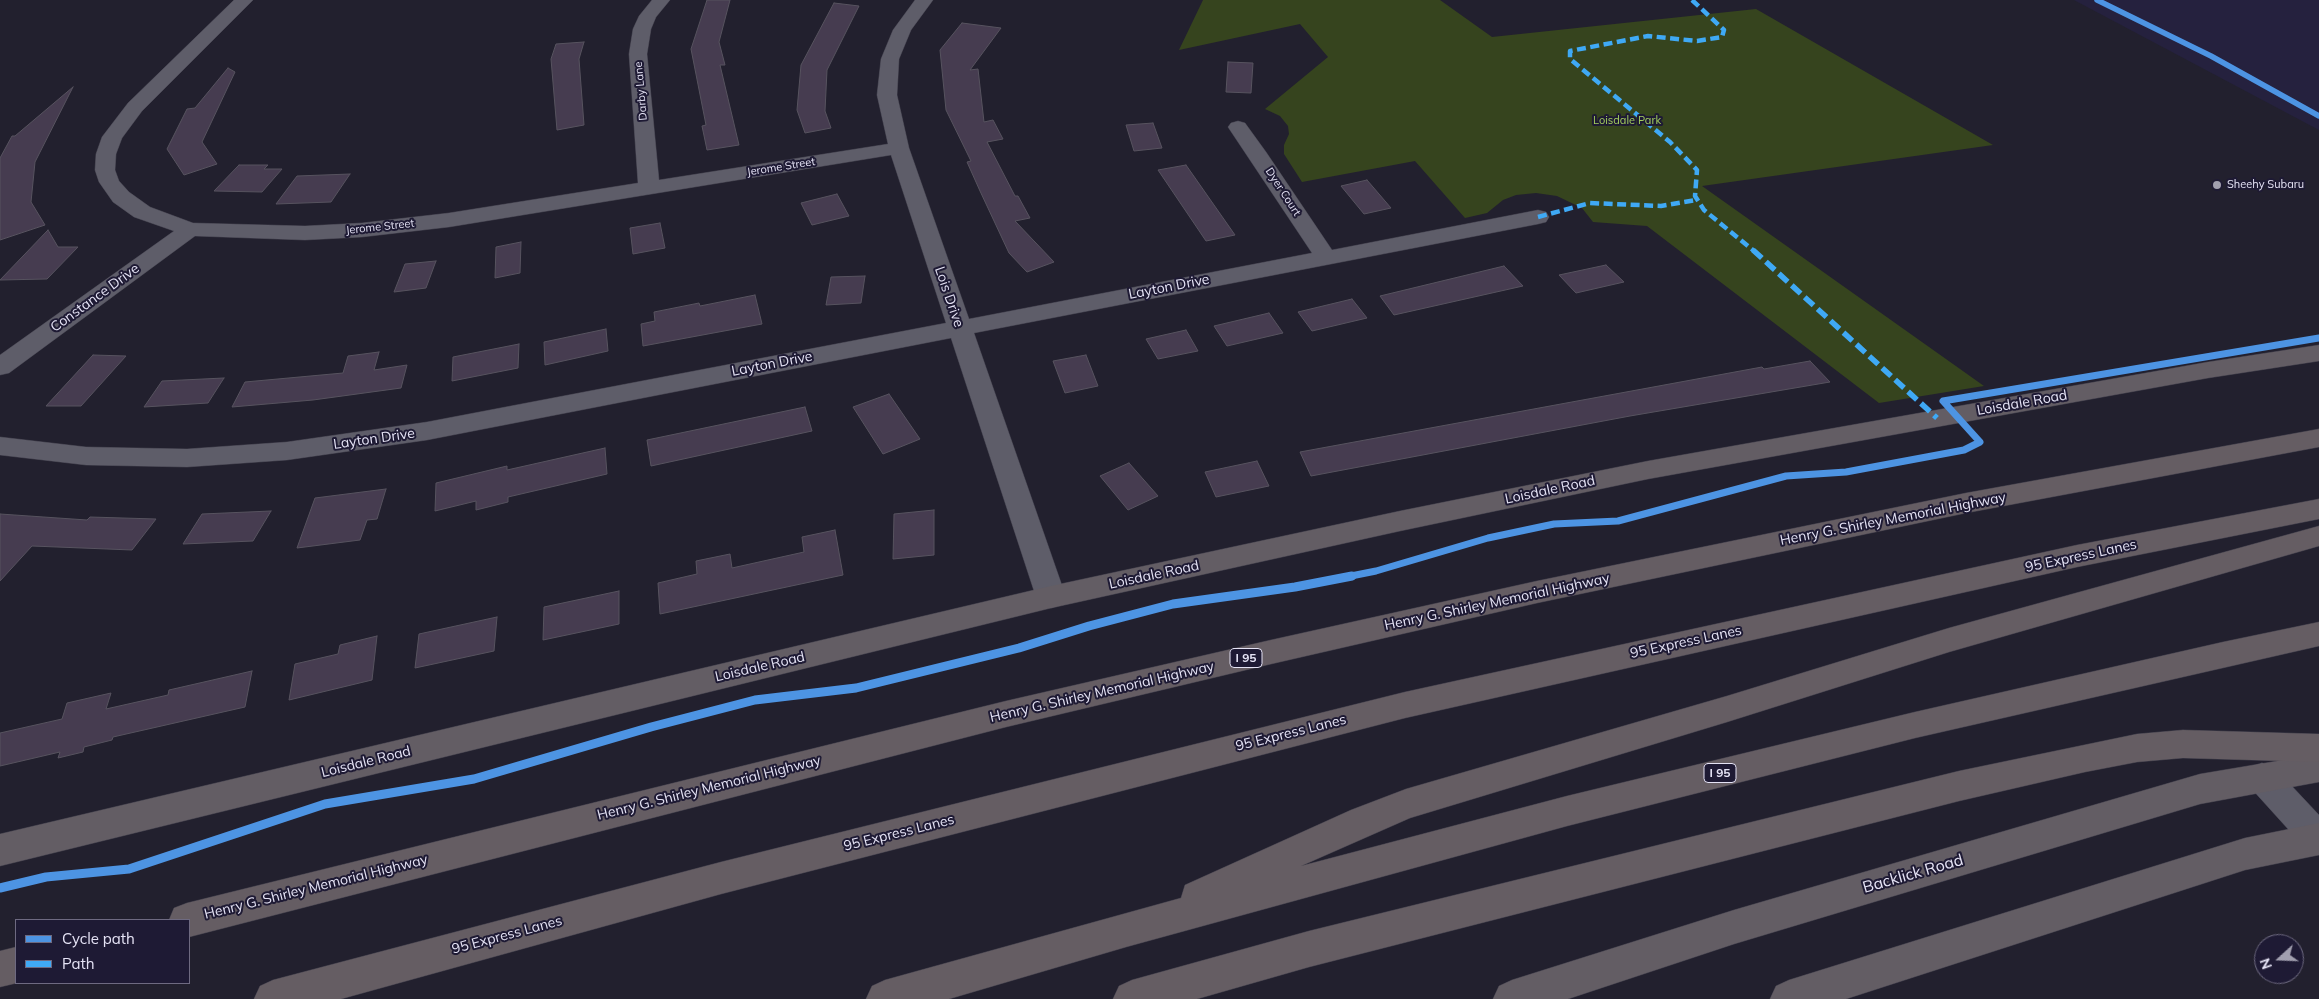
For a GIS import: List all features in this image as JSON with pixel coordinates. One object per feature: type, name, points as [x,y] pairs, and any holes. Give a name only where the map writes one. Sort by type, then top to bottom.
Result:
[{"type":"highway","name":"Henry G. Shirley Memorial Highway","points":[[190,919],[1006,714],[1537,592],[1966,503],[2319,438]]},
{"type":"highway","name":"95 Express Lanes","points":[[273,999],[720,878],[1405,704],[2077,556],[2319,509]]},
{"type":"highway","points":[[1126,930],[1364,821],[1406,804],[1727,709],[1949,640],[2210,565],[2319,536]]},
{"type":"highway","name":"I 95","points":[[885,999],[1126,930],[1557,813],[2194,660],[2319,634]]},
{"type":"highway","points":[[1132,999],[1318,947],[1959,786],[2094,756],[2138,748],[2183,744],[2317,765]]},
{"type":"highway","points":[[0,969],[15,965]]},
{"type":"main road","name":"Loisdale Road","points":[[0,850],[1051,597],[1400,521],[1648,470],[2188,374],[2319,353]]},
{"type":"main road","name":"Backlick Road","points":[[1512,999],[1819,902],[2200,789],[2317,765]]},
{"type":"main road","points":[[1789,999],[2245,854],[2319,838]]},
{"type":"street","name":"Jerome Street","points":[[244,0],[135,107],[112,138],[106,154],[105,170],[109,182],[121,197],[142,212],[190,229],[305,233],[362,230],[449,220],[899,148]]},
{"type":"street","name":"Darby Lane","points":[[649,188],[638,54],[642,29],[648,16],[661,0]]},
{"type":"street","name":"Lois Drive","points":[[924,0],[902,30],[890,59],[887,95],[899,148],[1051,597]]},
{"type":"street","name":"Dyer Court","points":[[1238,127],[1326,257]]},
{"type":"street","name":"Layton Drive","points":[[0,446],[104,456],[187,458],[287,451],[427,431],[1538,217]]},
{"type":"street","name":"Constance Drive","points":[[0,367],[190,229]]},
{"type":"street","points":[[2262,777],[2319,838]]},
{"type":"shaded area","points":[[2074,0],[2319,0],[2319,130]]},
{"type":"green space","name":"Loisdale Park","points":[[1203,0],[1440,0],[1492,37],[1756,9],[1993,145],[1702,186],[1984,386],[1879,403],[1647,226],[1593,222],[1582,208],[1557,196],[1536,193],[1516,195],[1503,200],[1487,213],[1465,218],[1415,161],[1302,182],[1284,154],[1284,145],[1289,134],[1288,126],[1280,116],[1265,109],[1328,57],[1300,24],[1179,50]]},
{"type":"building","points":[[707,0],[730,0],[719,42],[725,65],[720,65],[739,145],[707,150],[702,126],[706,125],[691,49]]},
{"type":"building","points":[[834,3],[859,6],[827,70],[825,111],[831,128],[805,133],[797,110],[801,65]]},
{"type":"building","points":[[962,23],[1001,28],[970,70],[978,69],[984,122],[993,120],[1003,139],[987,142],[1015,196],[1018,196],[1030,218],[1015,221],[1054,262],[1027,272],[1009,253],[967,162],[971,161],[946,110],[940,50]]},
{"type":"building","points":[[584,42],[579,59],[584,125],[557,130],[551,59],[556,44]]},
{"type":"building","points":[[1228,62],[1253,63],[1251,93],[1226,92]]},
{"type":"building","points":[[228,68],[235,72],[202,142],[217,164],[184,175],[167,149],[187,109],[195,108]]},
{"type":"building","points":[[73,87],[35,162],[31,202],[45,225],[0,240],[0,158],[12,136],[15,136]]},
{"type":"building","points":[[1153,123],[1162,148],[1134,151],[1126,125]]},
{"type":"building","points":[[239,165],[268,165],[264,169],[282,169],[262,192],[214,191]]},
{"type":"building","points":[[1186,165],[1235,235],[1206,241],[1158,170]]},
{"type":"building","points":[[350,174],[331,202],[276,204],[297,176]]},
{"type":"building","points":[[1367,180],[1391,208],[1364,214],[1341,186]]},
{"type":"building","points":[[837,194],[849,216],[812,225],[801,203]]},
{"type":"building","points":[[660,223],[665,248],[633,254],[630,228]]},
{"type":"building","points":[[48,230],[58,247],[78,247],[47,279],[0,280]]},
{"type":"building","points":[[521,242],[520,273],[495,278],[496,247]]},
{"type":"building","points":[[436,261],[426,288],[394,292],[405,264]]},
{"type":"building","points":[[1606,265],[1624,282],[1576,293],[1559,275]]},
{"type":"building","points":[[1504,266],[1523,286],[1394,315],[1380,296]]},
{"type":"building","points":[[865,276],[861,303],[826,305],[831,277]]},
{"type":"building","points":[[755,295],[762,324],[643,346],[641,324],[655,321],[654,312],[699,303],[700,306]]},
{"type":"building","points":[[1352,299],[1367,318],[1312,331],[1298,312]]},
{"type":"building","points":[[1269,313],[1283,333],[1227,346],[1214,326]]},
{"type":"building","points":[[606,329],[608,351],[545,365],[544,342]]},
{"type":"building","points":[[1186,330],[1198,351],[1158,359],[1146,339]]},
{"type":"building","points":[[519,344],[518,368],[452,381],[453,357]]},
{"type":"building","points":[[379,352],[374,370],[407,365],[401,388],[313,400],[232,407],[245,382],[343,373],[348,356]]},
{"type":"building","points":[[93,355],[126,356],[81,406],[46,406]]},
{"type":"building","points":[[1086,355],[1098,386],[1065,393],[1053,361]]},
{"type":"building","points":[[1810,361],[1830,382],[1630,416],[1311,476],[1300,452],[1762,367],[1764,369]]},
{"type":"building","points":[[224,378],[208,403],[144,407],[162,381]]},
{"type":"building","points":[[889,394],[920,439],[883,454],[853,407]]},
{"type":"building","points":[[805,407],[812,431],[651,466],[647,440]]},
{"type":"building","points":[[605,448],[607,474],[508,497],[508,502],[476,510],[476,501],[435,511],[436,483],[507,466],[507,470]]},
{"type":"building","points":[[1257,461],[1269,486],[1216,497],[1205,472]]},
{"type":"building","points":[[1129,463],[1158,496],[1128,510],[1100,476]]},
{"type":"building","points":[[386,489],[377,519],[367,520],[360,540],[297,548],[315,498]]},
{"type":"building","points":[[934,510],[934,555],[893,559],[894,514]]},
{"type":"building","points":[[271,511],[253,541],[183,544],[202,514]]},
{"type":"building","points":[[0,514],[87,520],[90,517],[156,519],[132,550],[32,546],[0,581]]},
{"type":"building","points":[[835,530],[843,575],[660,614],[658,583],[697,574],[696,561],[730,554],[732,568],[804,552],[802,537]]},
{"type":"building","points":[[619,591],[619,624],[543,640],[544,607]]},
{"type":"building","points":[[497,617],[494,651],[415,668],[419,634]]},
{"type":"building","points":[[377,636],[372,680],[289,700],[295,664],[338,654],[340,645]]},
{"type":"building","points":[[252,671],[245,707],[113,737],[112,740],[84,747],[83,752],[58,758],[60,752],[0,766],[0,733],[62,719],[67,703],[111,693],[106,709],[168,695],[169,690]]},
{"type":"marked path","points":[[1692,0],[1724,30],[1722,37],[1697,41],[1648,36],[1570,51],[1570,59],[1670,142],[1697,170],[1695,196],[1704,210],[1766,261],[1937,418]]},
{"type":"marked path","points":[[1538,217],[1590,203],[1661,206],[1696,200]]},
{"type":"cycle path","points":[[2097,0],[2211,56],[2319,116]]},
{"type":"cycle path","points":[[0,888],[46,877],[129,869],[325,804],[394,794],[474,779],[651,727],[755,700],[856,688],[1019,648],[1089,626],[1173,604],[1295,587],[1376,571],[1488,538],[1554,524],[1618,521],[1709,495],[1786,476],[1846,472],[1964,450],[1980,442],[1943,401],[2319,338]]},
{"type":"place","name":"Sheehy Subaru","points":[[2217,185]]}]
